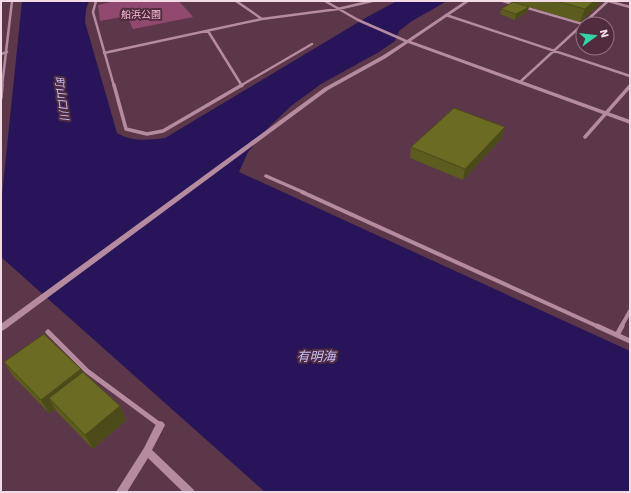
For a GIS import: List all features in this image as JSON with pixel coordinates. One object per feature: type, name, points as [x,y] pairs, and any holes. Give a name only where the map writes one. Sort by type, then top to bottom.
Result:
[{"type":"street","points":[[1,98],[12,1]]},
{"type":"street","points":[[96,1],[93,12],[126,129],[138,133],[151,134],[168,129],[312,44]]},
{"type":"street","points":[[236,1],[262,20]]},
{"type":"street","points":[[325,1],[358,20],[406,41],[630,122]]},
{"type":"street","points":[[104,53],[262,20],[338,9],[372,1]]},
{"type":"street","points":[[1,328],[326,89],[384,57],[468,1]]},
{"type":"street","points":[[503,1],[575,22]]},
{"type":"street","points":[[592,16],[608,1],[630,7]]},
{"type":"street","points":[[446,15],[630,76]]},
{"type":"street","points":[[208,31],[242,86]]},
{"type":"street","points":[[520,82],[575,31]]},
{"type":"street","points":[[1,54],[7,52]]},
{"type":"street","points":[[585,137],[630,86]]},
{"type":"street","points":[[266,176],[630,341]]},
{"type":"street","points":[[617,335],[630,311]]},
{"type":"street","points":[[48,332],[61,349],[107,388],[160,425],[147,451],[121,492]]},
{"type":"street","points":[[147,451],[190,492]]},
{"type":"green space","name":"船浜公園","points":[[116,1],[179,1],[193,17],[133,29],[127,16],[100,21],[98,5]]},
{"type":"water","name":"有明海","points":[[22,1],[89,1],[86,9],[85,22],[117,133],[128,138],[146,140],[165,138],[367,17],[397,1],[447,1],[412,21],[399,31],[395,41],[379,52],[321,84],[291,106],[268,128],[248,152],[239,172],[630,351],[630,492],[265,492],[1,257],[1,205]]},
{"type":"building","points":[[556,1],[594,1],[585,9]]},
{"type":"building","points":[[513,2],[529,7],[516,14],[501,9]]},
{"type":"building","points":[[454,108],[505,127],[465,169],[411,147]]},
{"type":"building","points":[[44,334],[81,369],[41,400],[4,362]]},
{"type":"building","points":[[83,372],[120,406],[85,435],[49,398]]},
{"type":"water label","name":"町山口川","points":[[62,98]]}]
